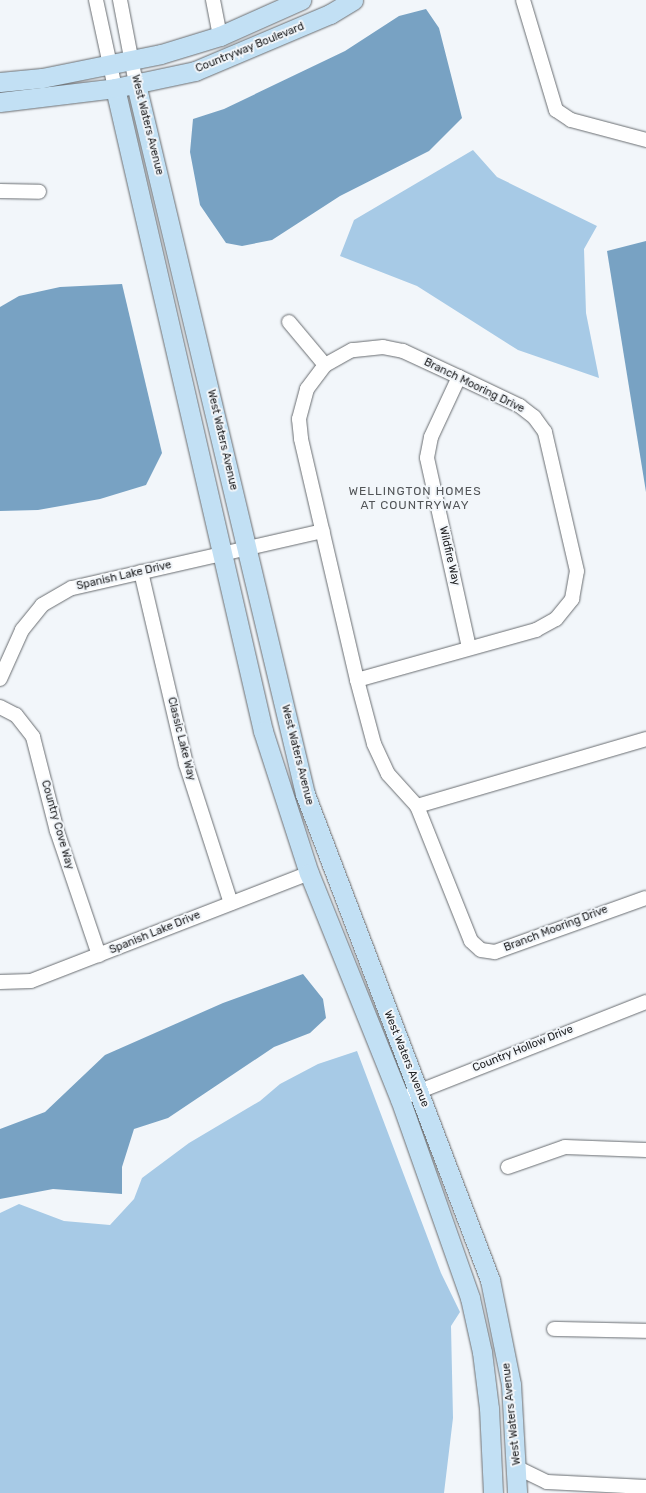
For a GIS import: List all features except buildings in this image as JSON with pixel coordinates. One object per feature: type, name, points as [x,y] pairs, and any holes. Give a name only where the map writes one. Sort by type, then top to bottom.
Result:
[{"type":"street","name":"West Waters Avenue","points":[[96,0],[263,731],[309,873],[400,1099],[470,1298],[489,1408],[493,1493]]},
{"type":"street","name":"West Waters Avenue","points":[[120,0],[136,84],[305,794],[490,1280],[511,1384],[518,1468],[516,1493]]},
{"type":"street","points":[[213,0],[220,36]]},
{"type":"street","name":"Countryway Boulevard","points":[[0,82],[131,60],[220,36],[301,0]]},
{"type":"street","name":"Countryway Boulevard","points":[[0,102],[115,88],[196,71],[233,57],[353,0]]},
{"type":"street","points":[[523,0],[550,100],[556,110],[571,120],[646,140]]},
{"type":"street","points":[[0,191],[39,192]]},
{"type":"street","points":[[289,322],[325,365]]},
{"type":"street","name":"Branch Mooring Drive","points":[[357,680],[469,647],[536,630],[556,619],[572,599],[577,571],[545,432],[520,406],[403,351],[383,347],[352,350],[325,365],[307,389],[299,419],[357,680],[374,744],[388,774],[417,806],[471,941],[481,950],[495,952],[646,898]]},
{"type":"street","name":"Wildfire Way","points":[[459,377],[431,437],[427,458],[469,647]]},
{"type":"street","name":"Spanish Lake Drive","points":[[0,679],[22,630],[42,605],[72,588],[223,552],[323,531]]},
{"type":"street","name":"Classic Lake Way","points":[[141,572],[186,764],[231,903]]},
{"type":"street","name":"Country Cove Way","points":[[0,707],[16,715],[33,737],[57,831],[99,955]]},
{"type":"street","points":[[417,806],[646,739]]},
{"type":"street","name":"Spanish Lake Drive","points":[[0,982],[31,981],[309,873]]},
{"type":"street","name":"Country Hollow Drive","points":[[400,1099],[646,1002]]},
{"type":"street","points":[[508,1167],[565,1147],[646,1150]]},
{"type":"street","points":[[554,1329],[646,1331]]},
{"type":"street","points":[[518,1468],[547,1482],[646,1487]]},
{"type":"shaded area","points":[[426,9],[439,28],[462,118],[429,151],[340,196],[272,240],[242,246],[226,243],[200,205],[190,152],[193,119],[224,109],[345,51],[399,16]]},
{"type":"shaded area","points":[[473,150],[497,177],[597,226],[584,249],[586,313],[599,378],[518,350],[417,286],[340,256],[354,220]]},
{"type":"shaded area","points":[[646,241],[646,492],[607,251]]},
{"type":"shaded area","points":[[122,284],[162,453],[146,485],[100,499],[38,510],[0,511],[0,307],[19,296],[60,287]]},
{"type":"shaded area","points":[[303,974],[323,999],[326,1018],[310,1033],[274,1047],[168,1118],[134,1129],[122,1167],[122,1194],[53,1189],[0,1199],[0,1129],[45,1112],[105,1055],[223,1003]]},
{"type":"shaded area","points":[[357,1051],[441,1273],[460,1312],[451,1326],[453,1418],[444,1493],[0,1493],[0,1213],[19,1204],[64,1221],[110,1225],[134,1199],[142,1178],[189,1143],[260,1101],[280,1084],[318,1064]]},
{"type":"district","name":"WELLINGTON HOMES AT COUNTRYWAY","points":[[415,499]]}]
